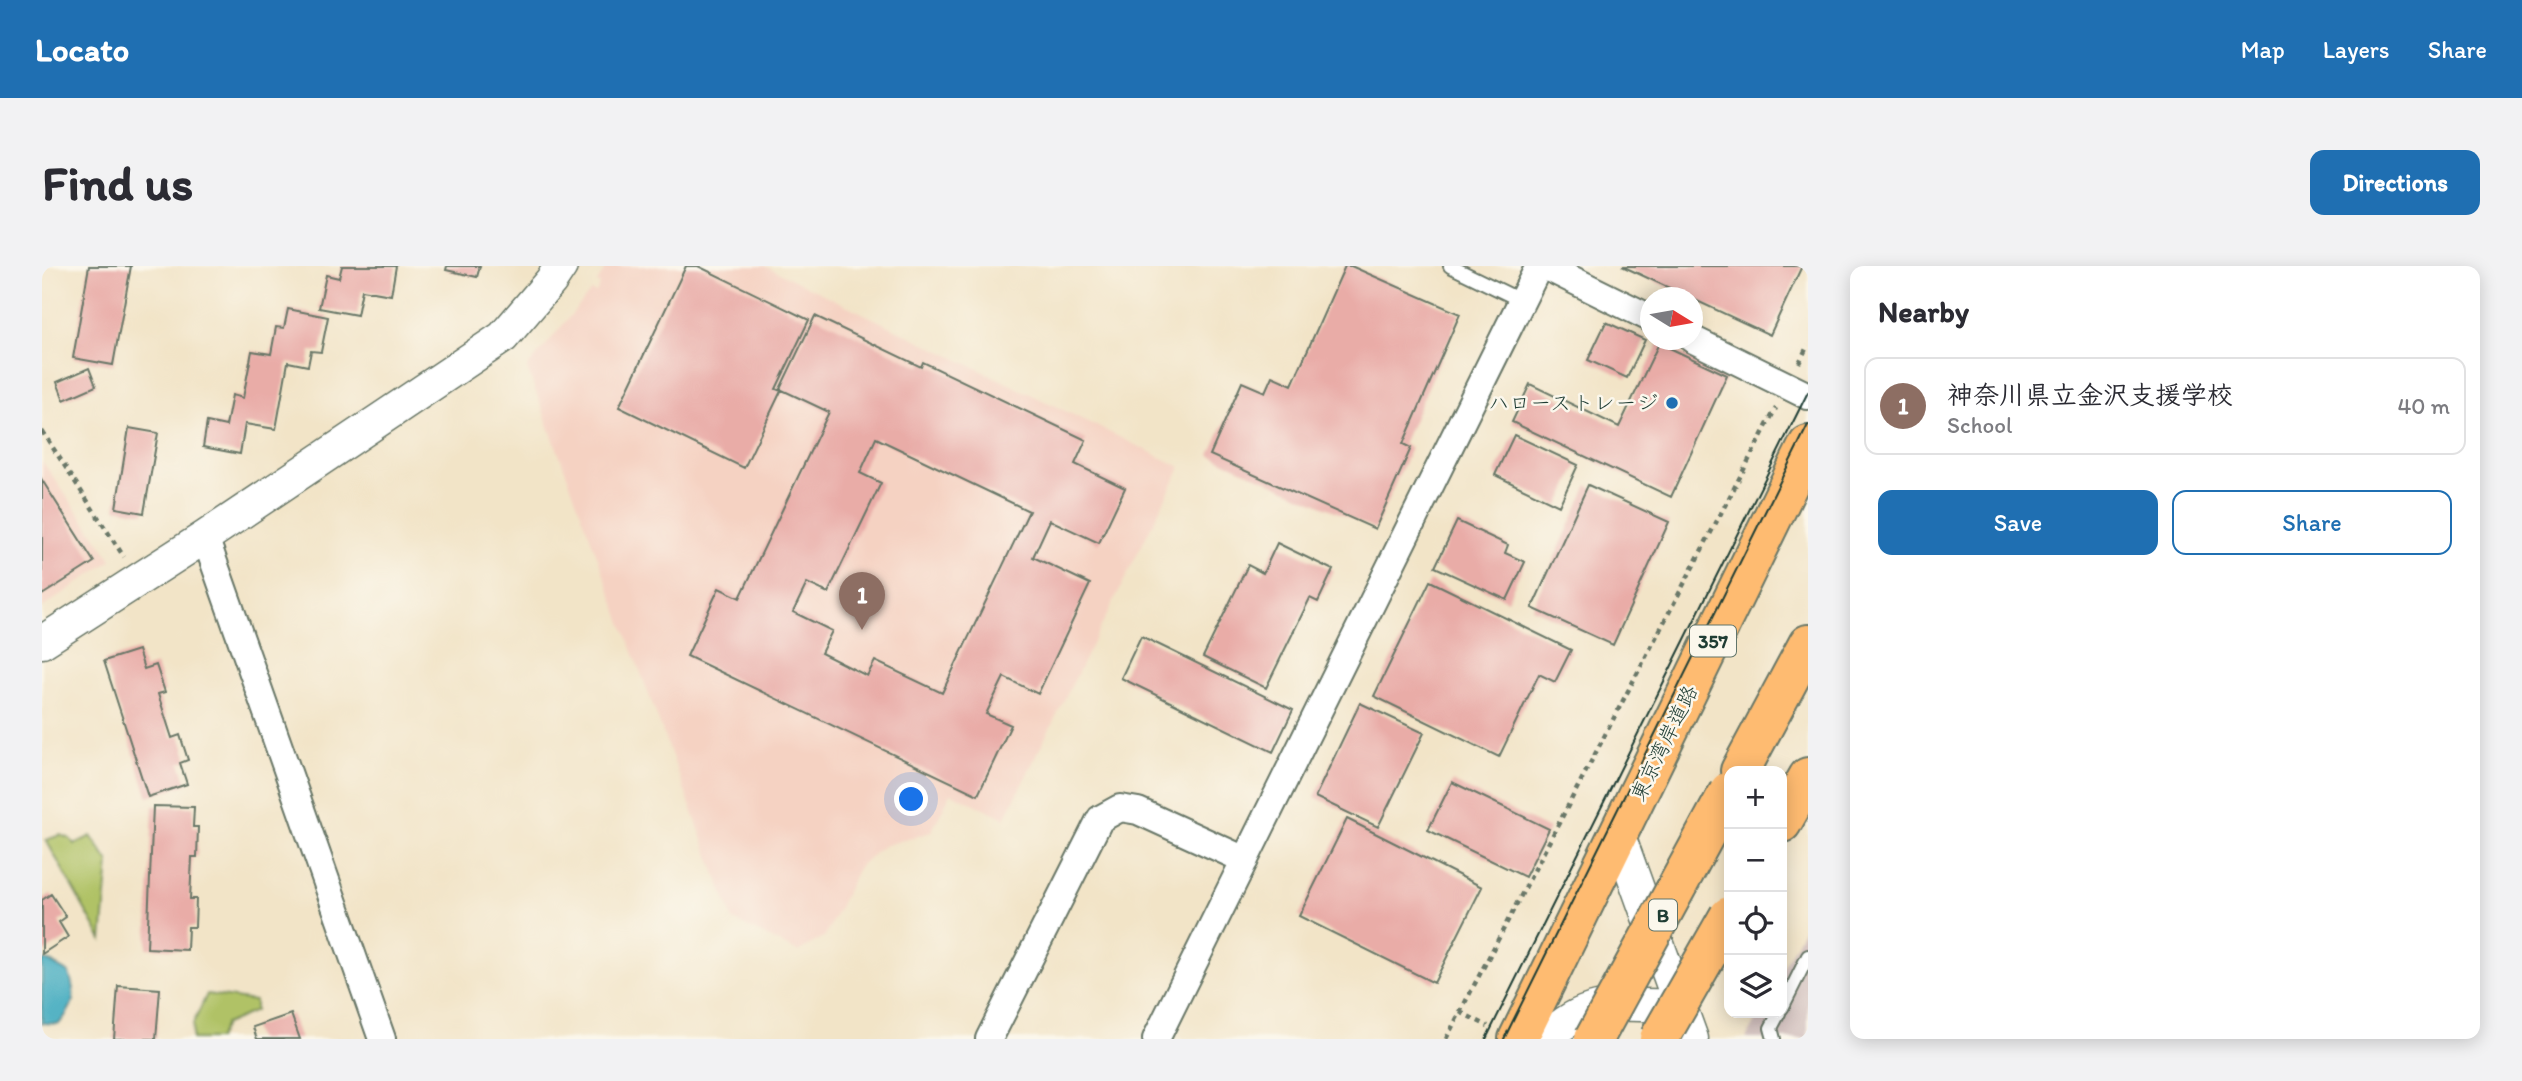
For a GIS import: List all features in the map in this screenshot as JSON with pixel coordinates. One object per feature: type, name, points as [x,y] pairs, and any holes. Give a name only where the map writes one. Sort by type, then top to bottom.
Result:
[{"type":"highway","name":"東京湾岸道路","points":[[1518,1039],[1808,445]]},
{"type":"highway","points":[[1743,766],[1808,643]]},
{"type":"highway","points":[[1787,816],[1808,778]]},
{"type":"highway","name":"B","points":[[1594,1039],[1724,800]]},
{"type":"highway","points":[[1661,1039],[1724,927]]},
{"type":"highway","points":[[1661,1039],[1687,1023],[1724,930]]},
{"type":"street","points":[[42,642],[205,537],[503,337],[561,266]]},
{"type":"street","points":[[1156,1039],[1539,266]]},
{"type":"street","points":[[1545,266],[1640,313]]},
{"type":"street","points":[[1703,344],[1798,391]]},
{"type":"street","points":[[205,537],[382,1039]]},
{"type":"street","points":[[989,1039],[1101,819],[1120,808],[1138,811],[1245,860]]},
{"type":"street","points":[[1547,1039],[1576,1014],[1593,1008],[1687,1023],[1619,836]]},
{"type":"lane","points":[[1450,266],[1521,301]]},
{"type":"lane","points":[[1787,998],[1808,956]]},
{"type":"lane","points":[[1774,1039],[1771,1028],[1776,1018]]},
{"type":"path","points":[[1446,1039],[1798,391],[1808,345]]},
{"type":"path","points":[[42,431],[126,560]]},
{"type":"shaded area","points":[[607,266],[765,266],[1181,467],[1005,818],[951,793],[931,832],[883,846],[859,866],[825,936],[798,952],[733,920],[527,368],[591,291],[596,293],[600,285],[597,283]]},
{"type":"shaded area","points":[[42,461],[112,560],[42,608]]},
{"type":"shaded area","points":[[1808,920],[1808,1039],[1746,1039],[1756,1018],[1787,1018],[1787,960]]},
{"type":"green space","points":[[60,835],[75,844],[91,836],[109,862],[102,940],[46,840]]},
{"type":"green space","points":[[207,994],[255,1001],[255,1011],[225,1024],[218,1039],[192,1039],[193,1024]]},
{"type":"water","points":[[47,960],[69,973],[73,988],[71,1006],[59,1024],[42,1023],[42,961]]},
{"type":"building","points":[[89,266],[131,266],[113,365],[73,358]]},
{"type":"building","points":[[342,266],[396,266],[391,295],[362,290],[357,315],[319,308],[326,275],[339,278]]},
{"type":"building","points":[[447,266],[480,266],[477,277],[446,270]]},
{"type":"building","points":[[686,266],[698,266],[809,320],[776,389],[781,391],[744,468],[619,407]]},
{"type":"building","points":[[1345,266],[1351,266],[1460,314],[1403,444],[1411,448],[1375,529],[1210,455],[1242,382],[1265,392],[1272,376],[1292,385]]},
{"type":"building","points":[[1622,266],[1802,266],[1770,335],[1703,304],[1703,287],[1667,287]]},
{"type":"building","points":[[288,309],[328,317],[321,352],[311,351],[308,366],[288,362],[276,429],[245,424],[240,454],[203,447],[207,422],[226,426],[232,395],[243,398],[252,351],[271,354],[276,327],[284,328]]},
{"type":"building","points":[[815,316],[921,367],[923,362],[1086,440],[1075,464],[1125,488],[1099,543],[1050,520],[1033,557],[1090,584],[1038,694],[1004,677],[986,714],[1011,725],[978,795],[687,656],[719,588],[740,598],[829,412],[780,389]],"holes":[[[876,438],[1029,511],[942,693],[875,661],[867,676],[821,653],[832,631],[793,612],[807,583],[828,593],[881,483],[860,473]]]},
{"type":"building","points":[[1606,322],[1640,338],[1640,350],[1627,378],[1588,360]]},
{"type":"building","name":"ハローストレージ","points":[[1656,350],[1674,350],[1727,375],[1671,497],[1512,422],[1530,384],[1619,427]]},
{"type":"building","points":[[89,368],[96,386],[64,400],[57,382]]},
{"type":"building","points":[[129,428],[158,433],[144,513],[116,508]]},
{"type":"building","points":[[1514,435],[1578,465],[1559,506],[1495,475]]},
{"type":"building","points":[[42,480],[94,562],[42,595]]},
{"type":"building","points":[[1588,485],[1669,522],[1613,645],[1532,608]]},
{"type":"building","points":[[1457,521],[1508,545],[1505,553],[1525,562],[1507,600],[1435,567]]},
{"type":"building","points":[[1277,543],[1333,570],[1318,602],[1310,598],[1266,688],[1203,657],[1248,565],[1263,573]]},
{"type":"building","points":[[1430,581],[1571,650],[1555,682],[1539,674],[1499,757],[1374,696]]},
{"type":"building","points":[[1141,636],[1293,710],[1273,752],[1121,678]]},
{"type":"building","points":[[138,650],[144,669],[156,665],[165,692],[158,694],[172,738],[180,735],[188,760],[180,763],[187,784],[148,797],[104,661]]},
{"type":"building","points":[[1360,703],[1424,733],[1378,827],[1315,797]]},
{"type":"building","points":[[1452,782],[1549,829],[1525,877],[1428,830]]},
{"type":"building","points":[[153,806],[194,807],[193,827],[198,827],[197,857],[192,857],[190,899],[196,899],[195,927],[188,927],[187,950],[147,948]]},
{"type":"building","points":[[1347,819],[1482,887],[1434,983],[1299,916]]},
{"type":"building","points":[[51,894],[66,917],[59,922],[68,937],[42,954],[42,900]]},
{"type":"building","points":[[118,986],[160,989],[156,1039],[114,1039]]},
{"type":"building","points":[[291,1014],[300,1039],[257,1039],[253,1027]]},
{"type":"tram line","points":[[1486,1039],[1808,392]]},
{"type":"tram line","points":[[1504,1039],[1808,425]]},
{"type":"place","name":"ハローストレージ","points":[[1672,403]]},
{"type":"place","name":"神奈川県立金沢支援学校","points":[[862,630]]}]
